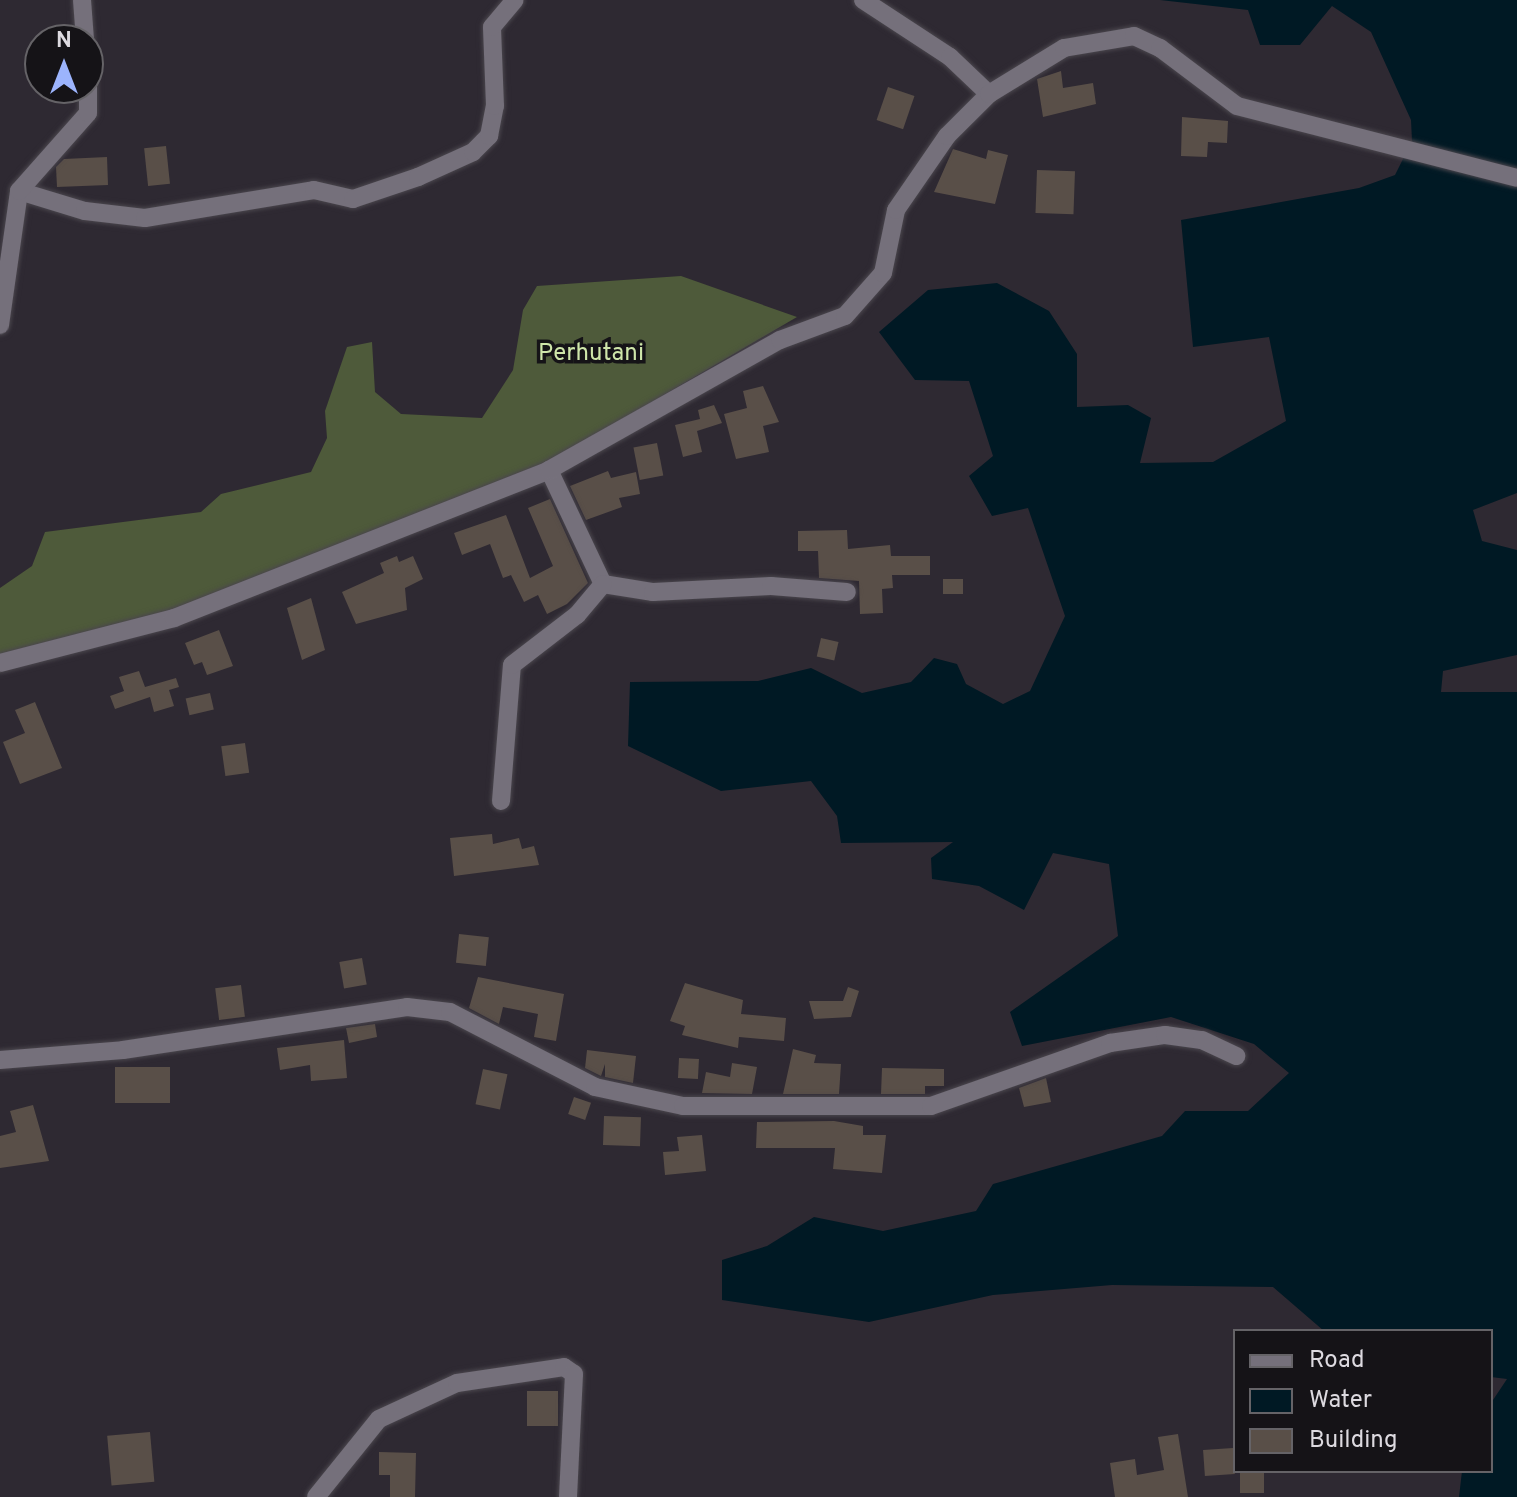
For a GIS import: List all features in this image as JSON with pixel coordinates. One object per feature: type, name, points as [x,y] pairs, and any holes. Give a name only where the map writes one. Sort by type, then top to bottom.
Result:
[{"type":"street","points":[[82,0],[84,24]]},
{"type":"street","points":[[19,191],[85,211],[145,218],[314,190],[353,199],[418,177],[473,152],[489,136],[495,106],[492,27],[515,0]]},
{"type":"street","points":[[863,0],[950,57],[989,94]]},
{"type":"street","points":[[0,663],[174,618],[549,470],[780,340],[830,323],[861,303],[890,258],[896,210],[947,136],[989,94],[1064,48],[1134,36],[1237,106],[1517,178]]},
{"type":"street","points":[[0,325],[19,191],[88,113],[88,104]]},
{"type":"street","points":[[549,470],[603,584]]},
{"type":"street","points":[[603,584],[653,592],[771,586],[847,592]]},
{"type":"street","points":[[501,801],[512,665],[577,615],[603,584]]},
{"type":"street","points":[[0,1060],[123,1050],[407,1007],[450,1012],[595,1087],[683,1106],[931,1106],[1110,1043],[1165,1035],[1202,1040],[1237,1056]]},
{"type":"street","points":[[316,1497],[379,1419],[457,1383],[564,1367],[574,1374],[568,1497]]},
{"type":"green space","name":"Perhutani","points":[[681,276],[797,317],[556,458],[172,612],[0,657],[0,588],[32,566],[45,532],[201,512],[221,494],[311,472],[327,438],[325,411],[347,347],[372,342],[375,392],[401,414],[482,418],[513,370],[523,310],[537,286]]},
{"type":"water","points":[[1160,0],[1517,0],[1517,493],[1473,510],[1482,541],[1517,550],[1517,655],[1443,671],[1441,692],[1517,692],[1517,1497],[1459,1497],[1462,1473],[1493,1473],[1493,1400],[1507,1379],[1493,1377],[1493,1329],[1322,1329],[1273,1287],[1112,1285],[993,1295],[869,1322],[722,1300],[722,1260],[767,1246],[814,1217],[883,1231],[976,1211],[993,1184],[1162,1136],[1185,1111],[1248,1111],[1289,1073],[1254,1044],[1171,1017],[1022,1046],[1010,1012],[1118,936],[1109,864],[1053,853],[1024,910],[979,886],[932,879],[931,858],[953,842],[841,843],[837,816],[811,781],[721,791],[628,746],[630,682],[758,681],[811,668],[862,693],[911,682],[934,658],[957,664],[966,684],[1003,704],[1030,691],[1065,616],[1028,508],[992,516],[969,476],[993,456],[969,381],[915,380],[879,332],[928,290],[997,283],[1049,311],[1077,354],[1077,407],[1128,405],[1151,418],[1140,463],[1213,462],[1286,421],[1269,337],[1193,347],[1181,220],[1359,188],[1395,175],[1412,141],[1411,120],[1371,32],[1332,6],[1300,45],[1260,45],[1248,10]]},
{"type":"building","points":[[1061,71],[1063,88],[1093,83],[1096,104],[1043,117],[1037,79]]},
{"type":"building","points":[[888,87],[914,96],[903,129],[877,120]]},
{"type":"building","points":[[1182,117],[1228,121],[1227,143],[1208,142],[1207,157],[1181,156]]},
{"type":"building","points":[[166,146],[170,184],[148,186],[144,148]]},
{"type":"building","points":[[953,149],[986,159],[988,150],[1008,155],[995,204],[934,192]]},
{"type":"building","points":[[107,157],[108,185],[57,187],[56,167],[64,159]]},
{"type":"building","points":[[1037,170],[1075,171],[1073,214],[1035,213]]},
{"type":"building","points":[[763,386],[779,422],[763,426],[769,452],[736,459],[724,414],[747,408],[743,391]]},
{"type":"building","points":[[714,405],[722,423],[697,431],[702,452],[683,457],[675,425],[700,419],[698,410]]},
{"type":"building","points":[[657,443],[663,475],[640,480],[633,448]]},
{"type":"building","points":[[608,471],[611,478],[636,472],[640,494],[619,498],[622,507],[586,520],[570,486]]},
{"type":"building","points":[[550,499],[588,583],[567,604],[547,614],[538,595],[524,602],[511,575],[503,578],[490,544],[462,555],[454,533],[506,515],[530,578],[553,566],[528,508]]},
{"type":"building","points":[[847,530],[848,549],[890,545],[891,556],[930,556],[930,575],[892,575],[893,588],[882,589],[883,613],[860,614],[859,581],[819,578],[818,551],[798,551],[798,531]]},
{"type":"building","points":[[397,556],[399,562],[413,556],[423,579],[405,588],[407,610],[356,624],[342,592],[384,573],[380,563]]},
{"type":"building","points":[[943,579],[963,579],[963,594],[943,594]]},
{"type":"building","points":[[311,598],[325,650],[302,660],[287,608]]},
{"type":"building","points":[[219,630],[233,666],[207,675],[202,662],[194,665],[185,643]]},
{"type":"building","points":[[821,638],[839,642],[834,661],[817,657]]},
{"type":"building","points":[[139,671],[145,687],[176,678],[179,687],[169,690],[174,706],[154,712],[150,697],[115,709],[110,696],[124,691],[119,677]]},
{"type":"building","points":[[210,693],[214,710],[189,715],[186,699]]},
{"type":"building","points":[[35,702],[62,768],[20,784],[3,742],[25,733],[15,710]]},
{"type":"building","points":[[245,743],[249,773],[225,776],[221,746]]},
{"type":"building","points":[[492,834],[493,844],[519,838],[522,849],[534,846],[539,865],[454,876],[450,838]]},
{"type":"building","points":[[459,934],[489,937],[486,966],[456,963]]},
{"type":"building","points":[[362,958],[367,985],[344,989],[339,962]]},
{"type":"building","points":[[478,977],[564,994],[556,1041],[534,1037],[538,1014],[503,1007],[499,1024],[469,1008]]},
{"type":"building","points":[[685,983],[743,1000],[741,1014],[786,1018],[784,1041],[739,1037],[738,1048],[682,1035],[685,1026],[670,1021]]},
{"type":"building","points":[[241,985],[245,1017],[219,1020],[215,988]]},
{"type":"building","points":[[848,987],[859,991],[851,1017],[814,1019],[809,1001],[843,1001]]},
{"type":"building","points":[[375,1024],[377,1037],[349,1043],[346,1028]]},
{"type":"building","points":[[344,1040],[347,1078],[311,1081],[310,1065],[280,1070],[277,1048]]},
{"type":"building","points":[[793,1049],[816,1055],[814,1063],[841,1064],[839,1094],[783,1094]]},
{"type":"building","points":[[587,1050],[636,1056],[633,1083],[605,1077],[605,1064],[601,1076],[585,1068]]},
{"type":"building","points":[[679,1058],[699,1059],[698,1079],[678,1078]]},
{"type":"building","points":[[732,1063],[757,1067],[752,1094],[702,1093],[706,1072],[730,1077]]},
{"type":"building","points":[[115,1067],[170,1067],[170,1103],[115,1103]]},
{"type":"building","points":[[882,1068],[944,1069],[944,1086],[925,1086],[925,1094],[881,1094]]},
{"type":"building","points":[[483,1069],[507,1074],[500,1109],[476,1104]]},
{"type":"building","points":[[1046,1078],[1051,1102],[1024,1107],[1019,1088]]},
{"type":"building","points":[[574,1097],[591,1103],[585,1120],[568,1114]]},
{"type":"building","points":[[33,1105],[49,1161],[0,1168],[0,1136],[16,1132],[10,1111]]},
{"type":"building","points":[[604,1116],[641,1117],[640,1146],[603,1145]]},
{"type":"building","points":[[834,1121],[863,1126],[863,1135],[886,1135],[882,1173],[833,1169],[835,1148],[756,1148],[757,1122]]},
{"type":"building","points":[[702,1135],[706,1171],[665,1175],[663,1152],[679,1151],[677,1137]]},
{"type":"building","points":[[527,1391],[558,1391],[558,1426],[527,1426]]},
{"type":"building","points":[[150,1432],[154,1482],[112,1486],[107,1436]]},
{"type":"building","points":[[1178,1434],[1188,1497],[1115,1497],[1110,1463],[1135,1459],[1137,1475],[1164,1470],[1158,1437]]},
{"type":"building","points":[[1233,1448],[1235,1474],[1205,1476],[1203,1450]]},
{"type":"building","points":[[379,1452],[416,1453],[415,1497],[390,1497],[390,1475],[379,1475]]},
{"type":"building","points":[[1240,1473],[1264,1473],[1264,1493],[1240,1493]]}]
